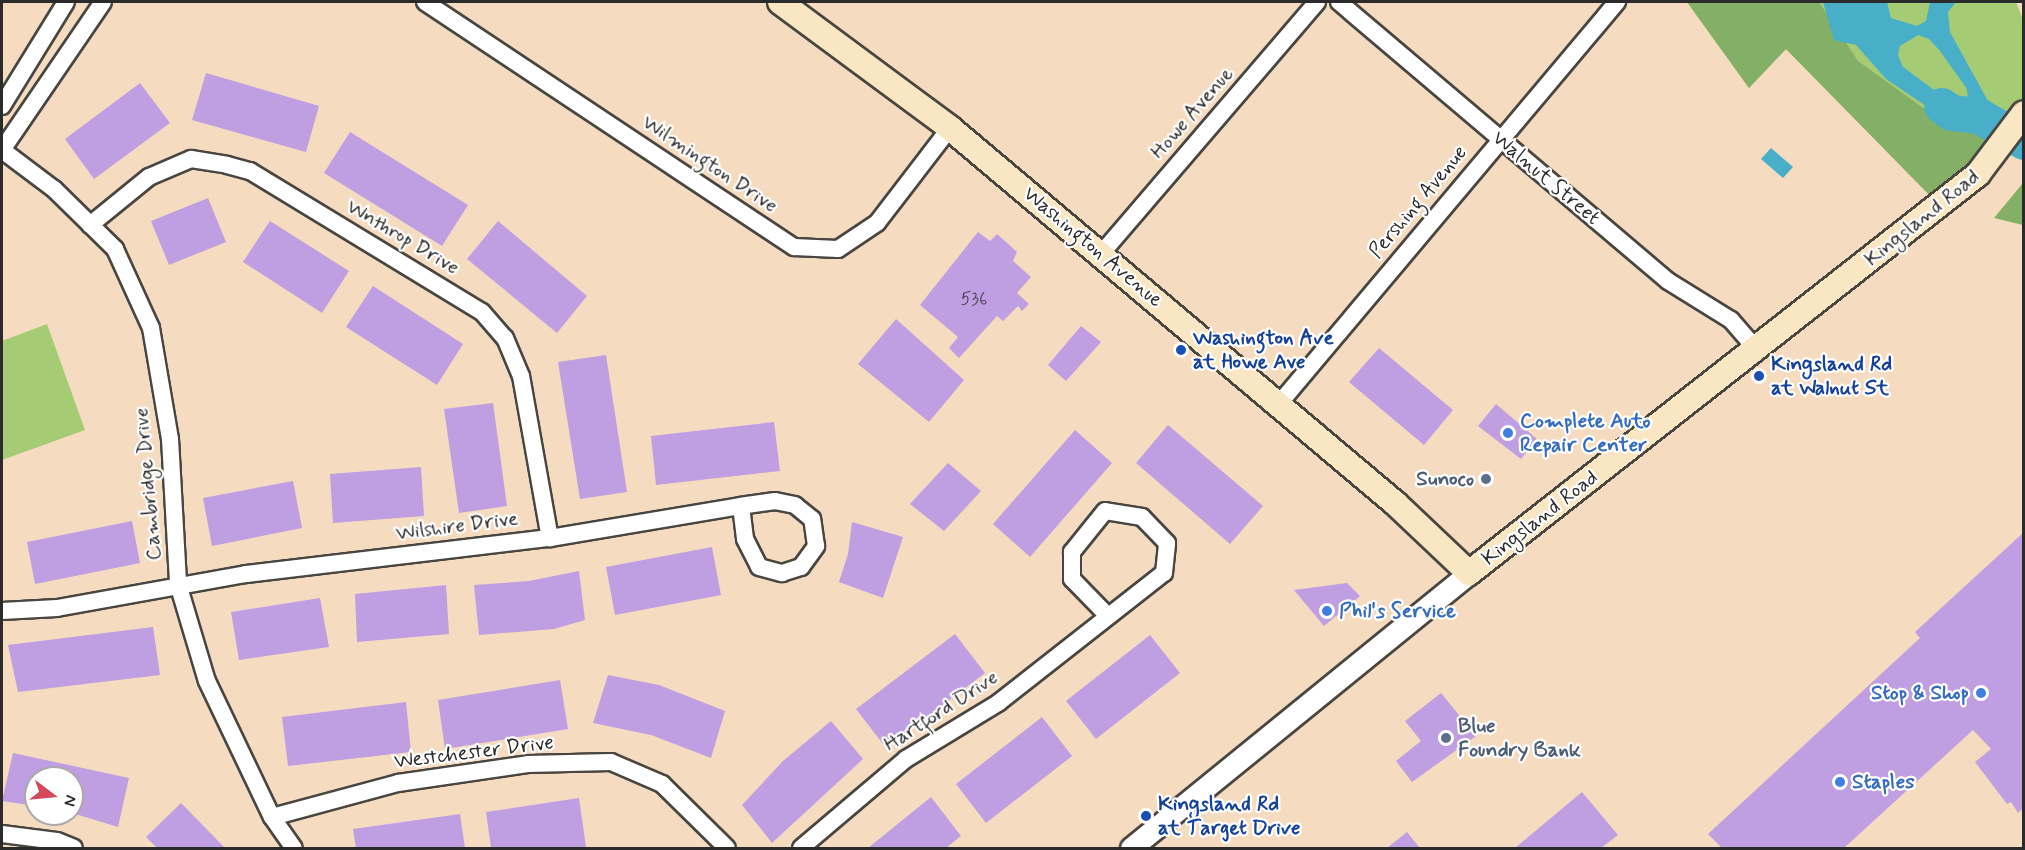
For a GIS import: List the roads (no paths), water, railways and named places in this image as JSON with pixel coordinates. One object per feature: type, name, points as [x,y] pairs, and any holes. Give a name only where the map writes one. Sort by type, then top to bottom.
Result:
[{"type":"main road","name":"Washington Avenue","points":[[780,2],[950,128],[1396,504],[1469,573]]},
{"type":"main road","name":"Kingsland Road","points":[[1469,573],[1978,174],[2000,150],[2020,118]]},
{"type":"street","points":[[2,106],[66,2]]},
{"type":"street","name":"Cambridge Drive","points":[[103,2],[2,150],[54,189],[115,249],[151,328],[170,439],[178,584],[207,681],[272,817],[294,849]]},
{"type":"street","name":"Wilmington Drive","points":[[425,2],[794,247],[838,249],[877,223],[950,128]]},
{"type":"street","name":"Howe Avenue","points":[[1101,254],[1317,2]]},
{"type":"street","name":"Walnut Street","points":[[1339,2],[1668,281],[1723,314],[1756,349]]},
{"type":"street","name":"Pershing Avenue","points":[[1278,405],[1500,138],[1617,2]]},
{"type":"street","name":"Wnthrop Drive","points":[[90,225],[148,177],[191,159],[227,165],[250,171],[482,312],[505,338],[520,376],[550,538]]},
{"type":"street","name":"Wilshire Drive","points":[[2,611],[57,608],[178,584],[550,538],[741,506],[775,501],[795,505],[812,519],[816,546],[801,567],[782,573],[759,567],[745,539],[741,506]]},
{"type":"street","points":[[1105,511],[1142,517],[1167,543],[1164,573],[1108,616],[1072,579],[1072,552],[1105,511]]},
{"type":"street","name":"Kingsland Road","points":[[1131,849],[1469,573]]},
{"type":"street","name":"Hartford Drive","points":[[801,849],[906,759],[998,703],[1108,616]]},
{"type":"street","name":"Westchester Drive","points":[[272,817],[398,783],[528,764],[611,762],[662,784],[727,849]]},
{"type":"street","points":[[2,834],[57,841],[74,849]]},
{"type":"water","points":[[1823,2],[1887,2],[1891,18],[1917,26],[1926,21],[1930,2],[1956,2],[1948,12],[1950,32],[1994,112],[1981,129],[1968,122],[1955,123],[1886,79],[1856,45],[1834,40]],"holes":[[[1918,35],[1929,39],[1967,89],[1968,102],[1959,105],[1949,101],[1903,67],[1898,55],[1900,46]]]},
{"type":"water","points":[[1771,148],[1793,167],[1783,178],[1761,159]]},
{"type":"waterway","points":[[1942,106],[1952,113],[1979,116],[2024,142]]},
{"type":"place","name":"Washington Ave at Howe Ave","points":[[1181,350]]},
{"type":"place","name":"Kingsland Rd at Walnut St","points":[[1759,376]]},
{"type":"place","name":"Complete Auto Repair Center","points":[[1508,433]]},
{"type":"place","name":"Sunoco","points":[[1486,479]]},
{"type":"place","name":"Phil's Service","points":[[1327,611]]},
{"type":"place","name":"Stop & Shop","points":[[1981,693]]},
{"type":"place","name":"Blue Foundry Bank","points":[[1446,738]]},
{"type":"place","name":"Staples","points":[[1840,782]]},
{"type":"place","name":"Kingsland Rd at Target Drive","points":[[1146,816]]}]
